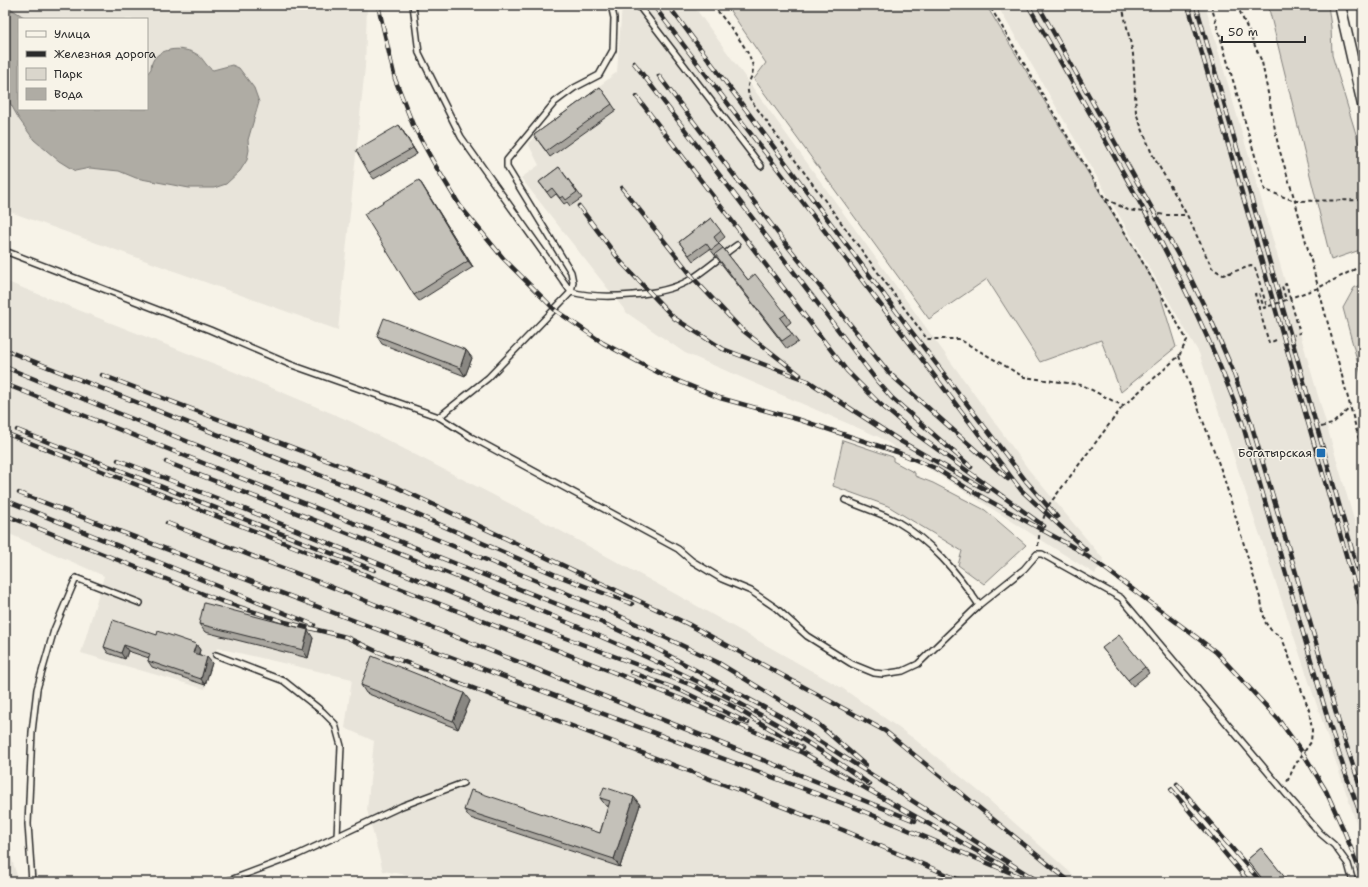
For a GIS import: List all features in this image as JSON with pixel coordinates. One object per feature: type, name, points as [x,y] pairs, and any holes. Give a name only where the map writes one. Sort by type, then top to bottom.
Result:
[{"type":"street","points":[[1340,5],[1363,105]]},
{"type":"lane","points":[[414,5],[419,53],[461,137],[571,292],[583,295],[606,297],[665,289],[687,281],[737,245]]},
{"type":"lane","points":[[439,417],[488,378],[571,292],[573,282],[572,272],[507,167],[507,160],[555,102],[574,88],[599,75],[613,50],[614,18],[611,5]]},
{"type":"lane","points":[[638,5],[761,166]]},
{"type":"lane","points":[[5,251],[210,330],[289,364],[439,417],[470,437],[678,549],[692,561],[722,579],[751,591],[776,608],[808,636],[852,664],[874,673],[903,671],[918,664],[979,605],[1024,569],[1036,554],[1042,554],[1121,598],[1287,795],[1320,833],[1334,845],[1348,864],[1353,882]]},
{"type":"lane","points":[[845,500],[896,521],[935,549],[956,573],[979,605]]},
{"type":"lane","points":[[32,882],[28,824],[32,732],[37,689],[54,630],[76,578],[140,603]]},
{"type":"lane","points":[[216,654],[284,680],[318,708],[334,724],[341,746],[337,837]]},
{"type":"lane","points":[[225,882],[297,855],[402,806],[463,783]]},
{"type":"path","points":[[713,5],[750,57],[753,69],[746,89],[750,99],[927,339],[959,339],[1024,377],[1082,385],[1123,406]]},
{"type":"path","points":[[989,5],[1187,340],[1179,356],[1123,406],[1045,512],[1040,528],[1036,554]]},
{"type":"path","points":[[1122,5],[1133,54],[1136,112],[1152,154],[1187,215],[1212,268],[1223,275],[1251,266],[1255,268],[1268,307]]},
{"type":"path","points":[[1211,5],[1262,186],[1269,193],[1295,200],[1363,200]]},
{"type":"path","points":[[1237,5],[1262,62],[1278,146],[1295,200],[1363,454]]},
{"type":"path","points":[[1105,199],[1128,210],[1166,215],[1187,215]]},
{"type":"path","points":[[1290,298],[1318,288],[1363,264]]},
{"type":"path","points":[[1276,340],[1268,343],[1254,294],[1259,292],[1264,308],[1268,307],[1286,300],[1282,286],[1286,284],[1300,333],[1294,335]]},
{"type":"path","points":[[1179,356],[1223,475],[1261,601],[1265,622],[1271,630],[1282,638],[1309,710],[1312,730],[1311,742],[1287,779],[1287,795]]},
{"type":"path","points":[[1321,427],[1332,424],[1350,408]]},
{"type":"shaded area","points":[[5,5],[367,5],[365,67],[338,330],[5,210]]},
{"type":"shaded area","points":[[622,5],[693,5],[1029,470],[1104,560],[1095,574],[879,437],[685,353],[627,313],[521,178],[539,165],[528,143],[617,72]]},
{"type":"shaded area","points":[[997,5],[1205,5],[1363,551],[1363,843],[1199,353]]},
{"type":"shaded area","points":[[5,281],[225,368],[350,421],[528,513],[690,602],[842,688],[913,738],[981,793],[1081,882],[449,882],[383,871],[367,810],[374,741],[345,728],[352,679],[217,648],[205,689],[81,653],[104,576],[5,532]]},
{"type":"shaded area","points":[[5,838],[19,882],[5,882]]},
{"type":"green space","points":[[726,5],[986,5],[1158,288],[1176,347],[1121,392],[1101,340],[1040,362],[987,279],[929,319],[754,79],[766,63]]},
{"type":"green space","points":[[1268,5],[1328,5],[1331,27],[1332,55],[1363,157],[1363,249],[1331,260]]},
{"type":"green space","points":[[1363,283],[1363,382],[1343,308],[1354,288]]},
{"type":"green space","points":[[843,440],[893,457],[893,461],[915,473],[915,476],[933,483],[985,510],[1026,545],[984,584],[958,565],[962,551],[888,506],[833,486]]},
{"type":"water","points":[[5,5],[25,18],[18,18],[18,110],[148,110],[148,73],[151,69],[152,62],[156,56],[162,52],[177,49],[192,52],[198,55],[213,70],[232,65],[239,68],[254,88],[259,102],[248,140],[249,150],[247,160],[240,171],[226,184],[214,188],[189,188],[136,178],[119,171],[90,168],[75,171],[59,161],[34,140],[19,119],[5,94]]},
{"type":"building","points":[[600,87],[612,104],[546,151],[534,135]]},
{"type":"building","points":[[399,125],[413,148],[369,173],[356,150]]},
{"type":"building","points":[[559,167],[577,192],[566,200],[563,196],[560,198],[552,188],[547,192],[539,182]]},
{"type":"building","points":[[419,180],[468,261],[414,295],[364,214]]},
{"type":"building","points":[[711,218],[721,231],[714,237],[719,244],[711,250],[706,243],[689,255],[679,242]]},
{"type":"building","points":[[723,248],[748,280],[755,274],[786,314],[780,318],[792,334],[782,341],[715,254]]},
{"type":"building","points":[[384,318],[466,350],[460,368],[377,336]]},
{"type":"building","points":[[204,603],[308,630],[303,650],[199,624]]},
{"type":"building","points":[[113,620],[157,635],[158,631],[196,644],[193,653],[207,657],[201,679],[148,661],[150,654],[124,645],[121,653],[104,647]]},
{"type":"building","points":[[1119,635],[1145,667],[1128,680],[1102,648]]},
{"type":"building","points":[[372,656],[464,693],[453,721],[361,685]]},
{"type":"building","points":[[604,787],[634,797],[614,859],[464,810],[471,790],[600,833],[610,801],[600,798]]},
{"type":"building","points":[[1261,848],[1287,880],[1285,882],[1265,882],[1247,860]]},
{"type":"railway","points":[[378,5],[395,79],[413,125],[435,165],[460,206],[503,258],[555,310],[603,343],[661,374],[720,398],[800,420],[897,452],[935,468],[968,489],[1075,548],[1103,567],[1216,652],[1278,719],[1303,753],[1326,791],[1345,833],[1363,879]]},
{"type":"railway","points":[[668,5],[908,327],[1026,481],[1057,517]]},
{"type":"railway","points":[[1028,5],[1144,209],[1197,314],[1220,367],[1242,422],[1330,726],[1363,821]]},
{"type":"railway","points":[[1038,5],[1186,269],[1212,322],[1233,371],[1250,420],[1339,723],[1363,795]]},
{"type":"railway","points":[[1188,5],[1363,614]]},
{"type":"railway","points":[[1196,5],[1363,588]]},
{"type":"railway","points":[[654,6],[1021,490],[1086,550]]},
{"type":"railway","points":[[634,63],[877,381],[892,398],[971,467]]},
{"type":"railway","points":[[659,76],[786,244],[889,373],[1008,479]]},
{"type":"railway","points":[[637,97],[847,371],[880,404],[916,434],[1044,526]]},
{"type":"railway","points":[[622,188],[696,281],[741,329],[800,375]]},
{"type":"railway","points":[[579,206],[621,262],[674,318],[723,349],[808,381],[902,442],[988,491]]},
{"type":"railway","points":[[5,350],[390,503],[556,575],[632,604]]},
{"type":"railway","points":[[5,367],[260,471],[417,531],[609,611],[717,662],[817,723],[865,765]]},
{"type":"railway","points":[[102,375],[394,486],[688,624],[885,731],[1070,882]]},
{"type":"railway","points":[[5,384],[592,618],[644,642],[780,716],[1039,882]]},
{"type":"railway","points":[[17,430],[374,570]]},
{"type":"railway","points":[[5,433],[684,700],[803,753],[1007,868]]},
{"type":"railway","points":[[118,460],[242,508],[520,621],[694,686],[734,707],[802,748]]},
{"type":"railway","points":[[166,462],[344,531],[612,641],[701,683],[744,706],[787,730],[869,784]]},
{"type":"railway","points":[[19,493],[400,638],[858,809],[1028,880]]},
{"type":"railway","points":[[5,500],[314,625]]},
{"type":"railway","points":[[5,515],[221,601],[285,622],[346,637],[376,651],[843,830],[964,882]]},
{"type":"railway","points":[[167,523],[324,584],[915,821]]},
{"type":"railway","points":[[631,672],[682,691],[748,723]]},
{"type":"railway","points":[[1177,784],[1261,882]]},
{"type":"railway","points":[[1171,789],[1249,882]]},
{"type":"place","name":"Богатырская","points":[[1321,453]]}]
